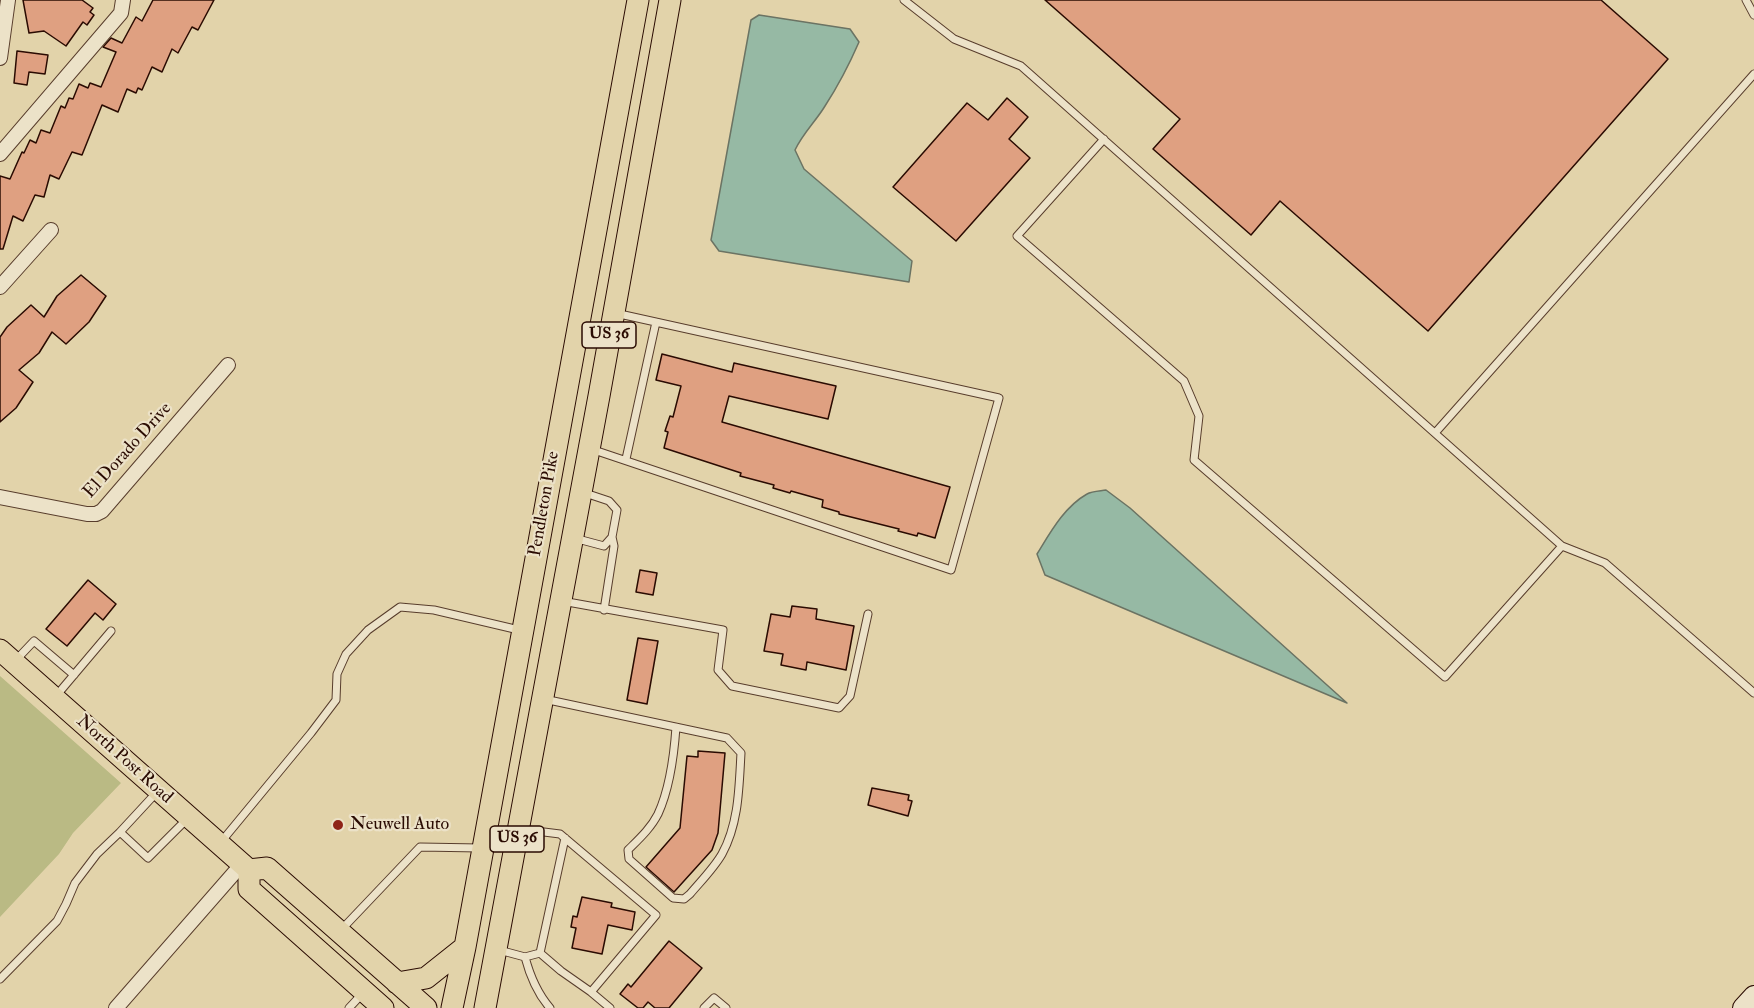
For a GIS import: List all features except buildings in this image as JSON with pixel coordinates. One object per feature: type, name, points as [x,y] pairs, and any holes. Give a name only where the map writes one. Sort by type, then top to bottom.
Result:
[{"type":"main road","name":"Pendleton Pike","points":[[452,1008],[638,0]]},
{"type":"main road","name":"Pendleton Pike","points":[[484,1008],[670,0]]},
{"type":"main road","name":"North Post Road","points":[[7,656],[245,867],[267,868],[426,1008]]},
{"type":"main road","points":[[245,867],[249,889],[383,1008]]},
{"type":"main road","points":[[397,983],[426,978],[465,947]]},
{"type":"street","points":[[0,58],[8,0]]},
{"type":"street","points":[[0,154],[122,7],[133,0]]},
{"type":"street","points":[[0,287],[51,230]]},
{"type":"street","name":"El Dorado Drive","points":[[1,499],[90,514],[102,511],[228,365]]},
{"type":"street","points":[[116,1008],[245,867]]},
{"type":"street","points":[[1743,1008],[1754,996]]},
{"type":"lane","points":[[904,0],[954,39],[1021,66],[1563,546],[1605,563],[1754,693]]},
{"type":"lane","points":[[1746,0],[1754,15]]},
{"type":"lane","points":[[1435,433],[1754,74]]},
{"type":"lane","points":[[1104,140],[1017,236],[1184,381],[1199,416],[1194,460],[1445,677],[1563,546]]},
{"type":"lane","points":[[589,448],[951,570],[999,398],[613,313]]},
{"type":"lane","points":[[626,459],[656,322]]},
{"type":"lane","points":[[580,492],[609,501],[617,510],[604,610]]},
{"type":"lane","points":[[571,537],[604,546],[612,537]]},
{"type":"lane","points":[[560,601],[723,630],[718,670],[732,686],[839,708],[850,696],[868,614]]},
{"type":"lane","points":[[219,844],[336,700],[337,674],[346,654],[368,630],[384,618],[400,607],[434,610],[521,631]]},
{"type":"lane","points":[[54,698],[111,631]]},
{"type":"lane","points":[[7,656],[34,641],[74,675]]},
{"type":"lane","points":[[542,699],[676,727],[727,738],[741,753],[737,810],[731,833],[722,855],[684,899],[673,898],[629,859],[628,850],[644,835],[658,814],[675,751],[676,727]]},
{"type":"lane","points":[[0,979],[57,921],[75,883],[97,854],[159,790]]},
{"type":"lane","points":[[120,832],[148,858],[189,817]]},
{"type":"lane","points":[[519,828],[560,834],[656,915],[591,992]]},
{"type":"lane","points":[[540,953],[565,838]]},
{"type":"lane","points":[[339,932],[420,847],[482,848]]},
{"type":"lane","points":[[496,950],[525,957],[540,953]]},
{"type":"lane","points":[[540,953],[610,1008]]},
{"type":"lane","points":[[525,957],[541,998],[550,1008]]},
{"type":"lane","points":[[349,1008],[364,992]]},
{"type":"lane","points":[[704,1008],[714,998],[726,1008]]},
{"type":"shaded area","points":[[759,15],[850,29],[859,42],[834,91],[795,150],[804,169],[912,261],[909,282],[719,251],[711,240],[751,20]]},
{"type":"shaded area","points":[[1106,490],[1130,508],[1347,703],[1045,575],[1037,554],[1058,521],[1079,499],[1087,494]]},
{"type":"shaded area","points":[[0,676],[121,783],[73,833],[59,854],[0,917]]},
{"type":"place","name":"Neuwell Auto","points":[[338,825]]}]
